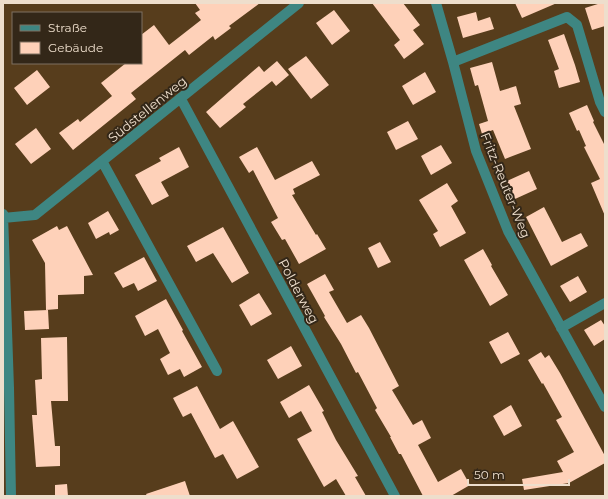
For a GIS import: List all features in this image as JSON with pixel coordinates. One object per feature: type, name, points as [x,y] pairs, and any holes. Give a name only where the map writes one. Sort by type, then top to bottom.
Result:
[{"type":"street","name":"Südstellenweg","points":[[3,218],[35,215],[299,3]]},
{"type":"street","name":"Fritz-Reuter-Weg","points":[[436,3],[476,151],[508,232],[605,407]]},
{"type":"street","points":[[453,62],[567,17],[577,25],[600,102],[605,112]]},
{"type":"street","name":"Polderweg","points":[[181,98],[395,496]]},
{"type":"street","points":[[102,162],[217,371]]},
{"type":"street","points":[[3,214],[4,311],[9,388],[6,456],[11,496]]},
{"type":"street","points":[[561,328],[605,303]]},
{"type":"building","points":[[195,3],[260,3],[229,26],[231,28],[215,40],[213,36],[189,55],[185,50],[131,93],[136,99],[73,150],[59,133],[78,119],[80,122],[112,96],[101,83],[125,64],[142,64],[142,34],[154,25],[169,45],[201,20],[195,13],[200,10]]},
{"type":"building","points":[[372,3],[403,3],[420,25],[413,30],[424,44],[404,59],[394,45],[400,40]]},
{"type":"building","points":[[515,3],[557,3],[522,18]]},
{"type":"building","points":[[605,3],[605,26],[592,30],[585,8]]},
{"type":"building","points":[[334,10],[350,31],[332,45],[316,23]]},
{"type":"building","points":[[476,12],[478,21],[490,17],[494,29],[463,38],[457,17]]},
{"type":"building","points":[[564,34],[580,82],[559,88],[554,71],[559,69],[548,40]]},
{"type":"building","points":[[306,56],[329,85],[311,99],[288,69]]},
{"type":"building","points":[[277,61],[289,75],[276,86],[272,81],[243,104],[246,107],[220,128],[206,112],[259,66],[264,72]]},
{"type":"building","points":[[492,62],[500,91],[516,86],[521,104],[514,106],[531,149],[505,159],[493,130],[482,134],[479,124],[488,121],[478,85],[475,86],[470,68]]},
{"type":"building","points":[[37,70],[50,87],[27,105],[14,88]]},
{"type":"building","points":[[425,72],[436,92],[413,105],[402,86]]},
{"type":"building","points":[[587,105],[594,121],[593,122],[605,146],[605,216],[591,183],[600,179],[584,147],[586,146],[579,130],[577,131],[569,113]]},
{"type":"building","points":[[408,121],[418,139],[396,150],[387,132]]},
{"type":"building","points":[[36,128],[51,149],[31,164],[15,144]]},
{"type":"building","points":[[441,145],[452,163],[431,175],[421,156]]},
{"type":"building","points":[[179,147],[189,167],[161,182],[169,196],[152,205],[135,175],[161,161],[159,158]]},
{"type":"building","points":[[257,147],[275,180],[312,161],[320,175],[293,189],[295,194],[292,195],[326,249],[299,264],[285,239],[282,240],[271,222],[278,218],[253,170],[249,173],[239,157]]},
{"type":"building","points":[[529,171],[537,189],[515,199],[507,181]]},
{"type":"building","points":[[447,183],[458,201],[451,206],[466,233],[440,247],[433,234],[438,231],[419,200]]},
{"type":"building","points":[[544,207],[562,242],[581,233],[588,246],[551,266],[526,217]]},
{"type":"building","points":[[108,211],[119,230],[110,235],[109,232],[96,239],[88,223]]},
{"type":"building","points":[[57,226],[59,230],[67,226],[93,275],[84,276],[84,294],[58,295],[58,309],[46,310],[45,263],[32,240]]},
{"type":"building","points":[[223,227],[249,273],[232,283],[213,253],[196,262],[187,246]]},
{"type":"building","points":[[380,242],[391,262],[378,268],[368,248]]},
{"type":"building","points":[[483,249],[508,295],[490,306],[464,260]]},
{"type":"building","points":[[144,257],[157,281],[138,291],[134,283],[123,288],[114,273]]},
{"type":"building","points":[[325,274],[334,290],[329,292],[347,323],[361,315],[369,328],[399,386],[392,390],[413,425],[422,420],[431,438],[418,445],[438,482],[461,469],[470,485],[451,496],[423,496],[401,454],[399,454],[375,410],[377,408],[358,372],[356,373],[307,284]]},
{"type":"building","points":[[578,276],[587,292],[570,302],[560,286]]},
{"type":"building","points":[[259,293],[272,314],[251,326],[239,305]]},
{"type":"building","points":[[166,299],[202,367],[184,377],[180,369],[168,375],[160,359],[170,353],[158,329],[145,336],[135,316]]},
{"type":"building","points":[[48,310],[49,329],[25,330],[24,311]]},
{"type":"building","points":[[601,320],[605,326],[605,339],[594,346],[584,330]]},
{"type":"building","points":[[508,332],[520,354],[501,364],[489,342]]},
{"type":"building","points":[[67,337],[68,401],[51,401],[55,446],[60,446],[60,466],[36,467],[32,415],[37,415],[35,380],[42,379],[41,338]]},
{"type":"building","points":[[291,346],[302,366],[278,379],[267,360]]},
{"type":"building","points":[[541,352],[545,358],[549,355],[560,373],[605,456],[605,463],[569,483],[524,490],[522,479],[563,472],[557,461],[574,452],[556,420],[562,417],[528,360]]},
{"type":"building","points":[[309,385],[324,411],[322,412],[336,440],[358,476],[355,477],[366,496],[346,496],[336,479],[324,487],[297,439],[312,431],[301,411],[289,418],[280,402]]},
{"type":"building","points":[[197,386],[220,429],[233,421],[259,467],[237,479],[223,454],[215,458],[191,413],[183,417],[173,398]]},
{"type":"building","points":[[511,405],[522,426],[504,436],[493,416]]},
{"type":"building","points":[[185,481],[190,496],[147,496],[146,494]]},
{"type":"building","points":[[67,484],[68,496],[55,496],[55,485]]}]
